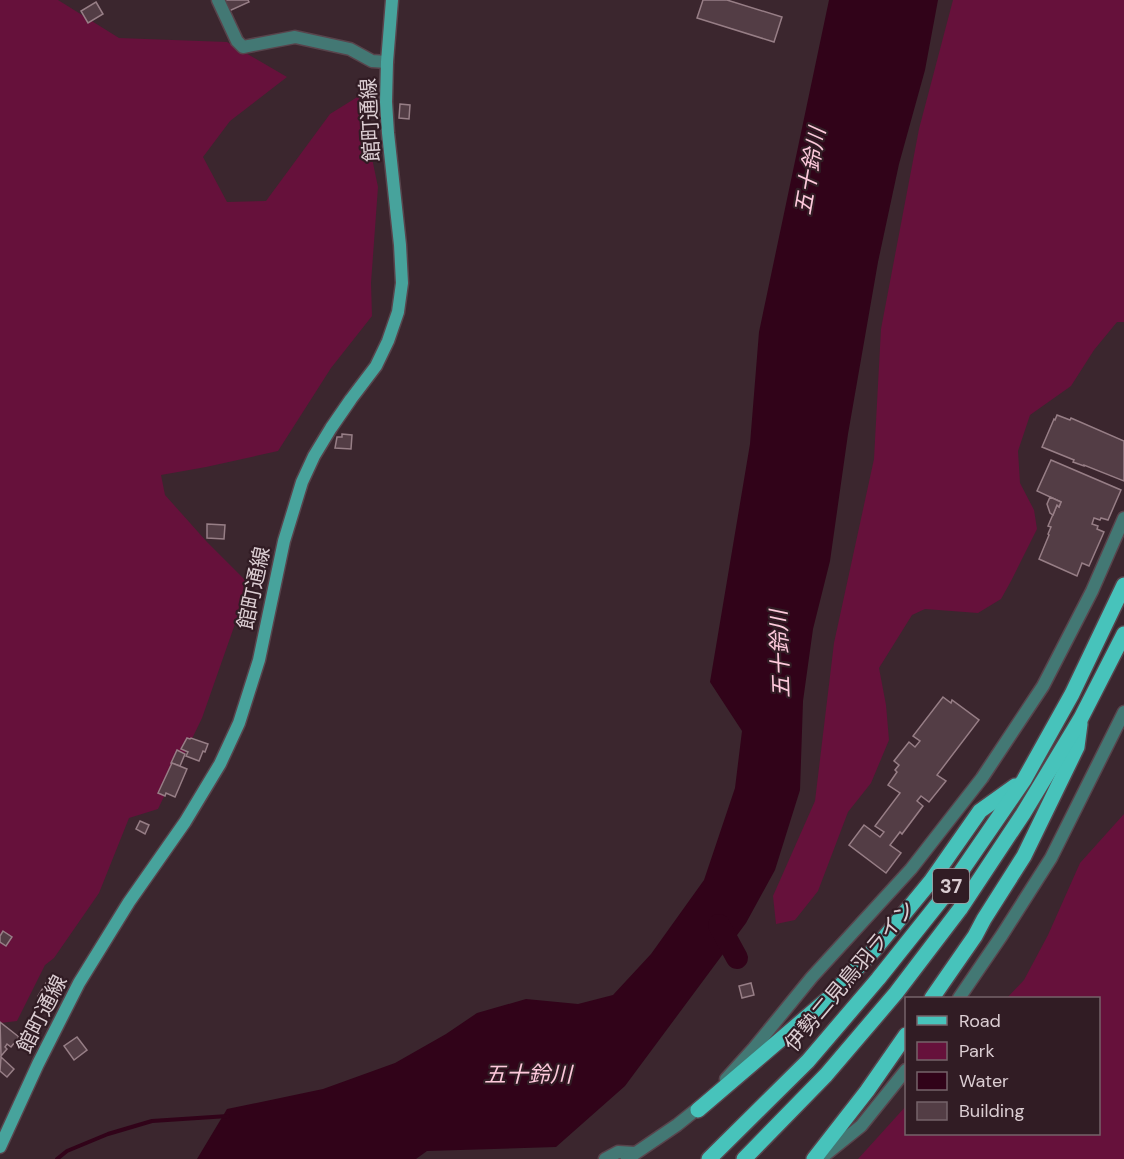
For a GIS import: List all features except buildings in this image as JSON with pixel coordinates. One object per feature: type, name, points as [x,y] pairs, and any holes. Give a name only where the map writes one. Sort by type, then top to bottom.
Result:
[{"type":"main road","name":"館町通線","points":[[0,1147],[38,1064],[80,983],[129,902],[185,822],[220,764],[239,723],[260,660],[284,541],[302,482],[314,456],[351,399],[376,366],[398,312],[402,283],[400,244],[386,102],[392,0]]},
{"type":"main road","name":"伊勢二見鳥羽ライン","points":[[709,1159],[808,1060],[878,979],[945,895],[1024,780],[1072,694],[1124,585]]},
{"type":"main road","name":"伊勢二見鳥羽ライン","points":[[744,1159],[826,1074],[896,993],[960,909],[1023,814],[1081,718],[1124,634]]},
{"type":"main road","points":[[933,997],[975,936],[1024,856],[1077,747],[1081,718]]},
{"type":"main road","points":[[698,1110],[829,998],[875,949],[931,881],[980,812],[1024,780]]},
{"type":"main road","points":[[814,1159],[867,1091],[905,1036]]},
{"type":"street","points":[[218,0],[237,41],[243,47],[295,38],[350,49],[372,61],[387,62]]},
{"type":"street","points":[[605,1159],[618,1152],[631,1156],[698,1110],[754,1048],[812,977],[911,869],[982,778],[1043,686],[1092,591],[1124,518]]},
{"type":"street","points":[[960,997],[1051,858],[1124,712]]},
{"type":"street","points":[[820,1159],[861,1126],[905,1071]]},
{"type":"green space","points":[[0,0],[58,0],[119,38],[227,42],[287,77],[230,121],[203,157],[227,202],[266,201],[330,114],[359,96],[378,187],[371,283],[372,316],[331,368],[278,451],[161,475],[165,495],[249,584],[202,718],[158,809],[129,818],[99,893],[54,958],[45,965],[17,1021],[0,1023]]},
{"type":"green space","points":[[953,0],[1124,0],[1124,322],[1117,322],[1094,350],[1071,386],[1030,415],[1018,451],[1020,483],[1034,510],[1037,529],[1001,599],[978,613],[925,609],[912,615],[879,668],[886,705],[889,740],[871,783],[848,812],[818,891],[795,920],[776,924],[773,896],[815,801],[834,643],[874,459],[881,329],[919,129]]},
{"type":"green space","points":[[1124,814],[1124,1159],[858,1159],[905,1107],[905,1135],[1100,1135],[1100,997],[1008,997],[1024,980],[1048,935],[1080,863]]},
{"type":"water","name":"五十鈴川","points":[[829,0],[938,0],[925,70],[899,164],[878,262],[848,434],[830,561],[813,629],[803,701],[800,790],[775,870],[746,923],[625,1086],[556,1147],[427,1151],[416,1159],[197,1159],[227,1109],[323,1089],[395,1063],[477,1013],[526,999],[578,1004],[613,995],[651,954],[704,880],[735,788],[742,731],[710,682],[750,444],[759,332]]},
{"type":"waterway","points":[[719,925],[737,958]]},
{"type":"waterway","points":[[57,1159],[67,1151],[108,1134],[152,1121],[228,1116]]}]
